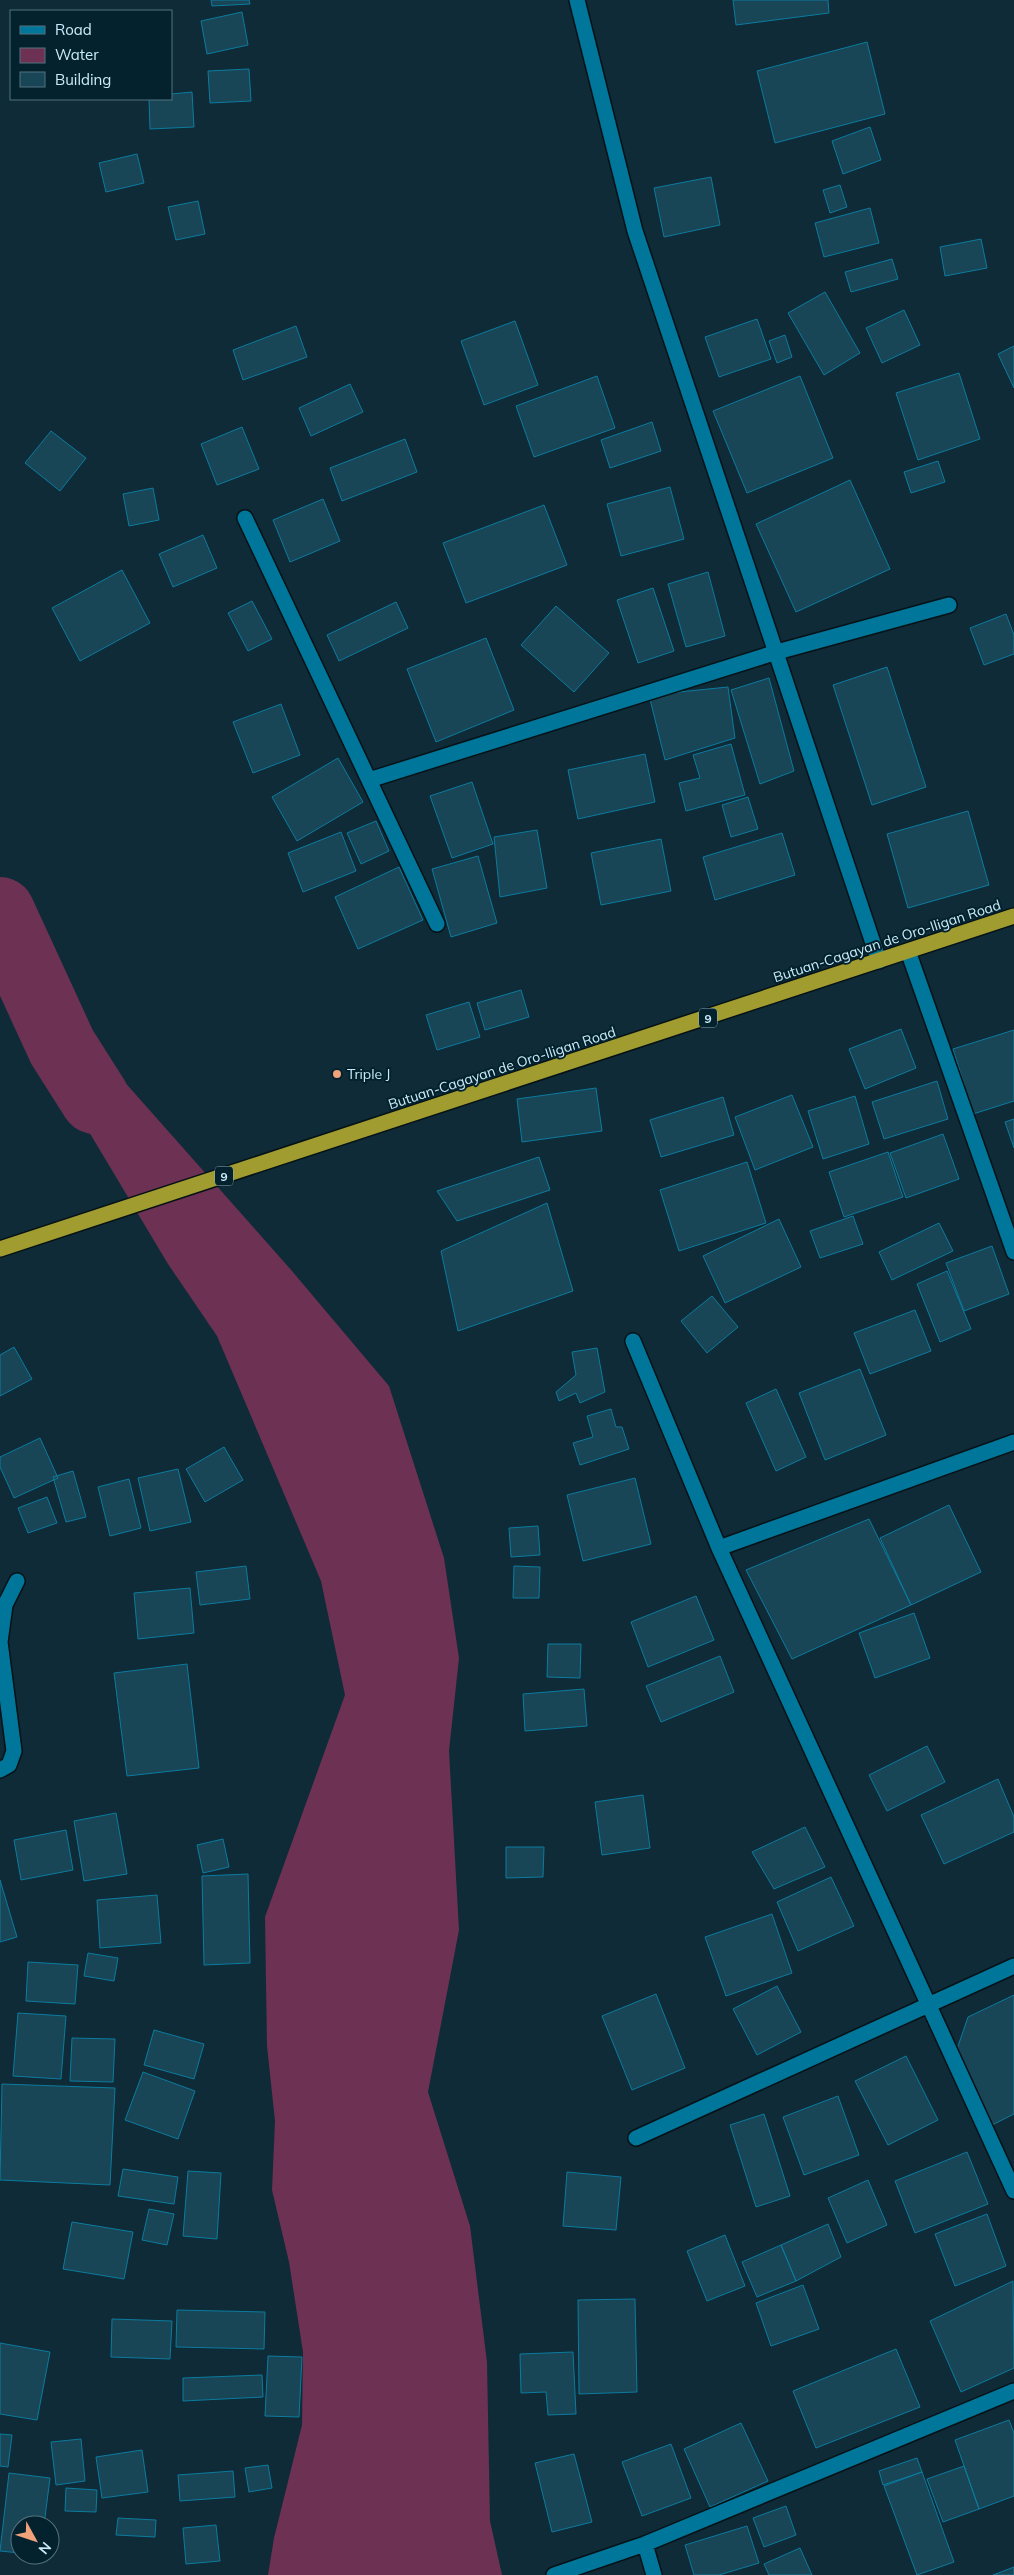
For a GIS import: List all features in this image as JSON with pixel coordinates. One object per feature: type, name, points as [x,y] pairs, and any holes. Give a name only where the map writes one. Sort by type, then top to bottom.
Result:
[{"type":"highway","name":"Butuan-Cagayan de Oro-Iligan Road","points":[[0,1249],[402,1119],[1014,916]]},
{"type":"street","points":[[577,0],[635,231],[879,961]]},
{"type":"street","points":[[246,518],[437,924]]},
{"type":"street","points":[[369,780],[777,652],[949,605]]},
{"type":"street","points":[[908,951],[1014,1252]]},
{"type":"street","points":[[633,1341],[720,1548],[1014,2191]]},
{"type":"street","points":[[720,1548],[1014,1442]]},
{"type":"street","points":[[0,1770],[9,1764],[14,1751],[0,1642],[5,1605],[17,1581]]},
{"type":"street","points":[[636,2138],[929,2003],[1014,1966]]},
{"type":"street","points":[[554,2575],[645,2544],[1014,2391]]},
{"type":"street","points":[[645,2544],[654,2575]]},
{"type":"water","points":[[0,978],[106,1061],[292,1271],[389,1386],[444,1558],[459,1658],[449,1751],[459,1930],[428,2092],[470,2226],[487,2362],[490,2521],[502,2575],[268,2575],[274,2538],[302,2425],[303,2352],[289,2262],[272,2190],[275,2121],[267,2046],[265,1917],[345,1695],[321,1581],[217,1336],[168,1264],[0,983]]},
{"type":"building","points":[[211,0],[249,0],[250,4],[212,6]]},
{"type":"building","points":[[733,0],[828,0],[829,13],[736,25]]},
{"type":"building","points":[[242,12],[248,45],[207,54],[201,21]]},
{"type":"building","points":[[867,42],[885,114],[775,143],[757,71]]},
{"type":"building","points":[[249,69],[251,101],[210,103],[208,71]]},
{"type":"building","points":[[192,92],[194,127],[150,129],[149,100],[172,100],[172,94]]},
{"type":"building","points":[[870,127],[881,160],[843,174],[832,141]]},
{"type":"building","points":[[137,154],[144,183],[106,192],[99,163]]},
{"type":"building","points":[[711,177],[720,225],[664,237],[654,188]]},
{"type":"building","points":[[840,185],[847,207],[830,213],[823,190]]},
{"type":"building","points":[[198,201],[205,234],[176,240],[168,207]]},
{"type":"building","points":[[870,208],[879,243],[824,257],[815,223]]},
{"type":"building","points":[[981,239],[987,268],[945,276],[940,247]]},
{"type":"building","points":[[892,259],[898,279],[851,292],[845,272]]},
{"type":"building","points":[[825,292],[860,353],[824,375],[788,313]]},
{"type":"building","points":[[904,310],[920,345],[882,363],[866,328]]},
{"type":"building","points":[[757,319],[771,359],[719,377],[705,337]]},
{"type":"building","points":[[515,321],[538,385],[484,405],[461,341]]},
{"type":"building","points":[[296,326],[307,357],[243,380],[233,350]]},
{"type":"building","points":[[785,335],[792,357],[777,363],[769,341]]},
{"type":"building","points":[[1014,346],[1014,388],[998,354]]},
{"type":"building","points":[[959,373],[980,439],[918,460],[896,393]]},
{"type":"building","points":[[597,376],[615,428],[534,457],[516,406]]},
{"type":"building","points":[[800,376],[833,458],[747,493],[713,411]]},
{"type":"building","points":[[350,384],[363,412],[311,436],[299,408]]},
{"type":"building","points":[[652,422],[661,451],[610,468],[601,440]]},
{"type":"building","points":[[242,427],[259,469],[217,485],[201,444]]},
{"type":"building","points":[[51,431],[86,458],[60,491],[25,463]]},
{"type":"building","points":[[405,439],[417,472],[342,501],[330,468]]},
{"type":"building","points":[[938,461],[945,482],[911,493],[904,472]]},
{"type":"building","points":[[850,480],[890,569],[796,612],[756,524]]},
{"type":"building","points":[[670,487],[684,539],[621,556],[607,504]]},
{"type":"building","points":[[153,488],[159,520],[129,526],[123,494]]},
{"type":"building","points":[[323,499],[340,541],[290,562],[273,520]]},
{"type":"building","points":[[544,505],[567,565],[466,603],[443,543]]},
{"type":"building","points":[[203,535],[217,568],[173,587],[159,554]]},
{"type":"building","points":[[122,570],[150,623],[80,661],[52,608]]},
{"type":"building","points":[[708,572],[725,636],[686,647],[668,584]]},
{"type":"building","points":[[653,588],[674,651],[638,663],[617,600]]},
{"type":"building","points":[[252,601],[272,639],[248,651],[228,613]]},
{"type":"building","points":[[396,602],[408,628],[339,661],[327,635]]},
{"type":"building","points":[[556,606],[609,653],[574,692],[521,645]]},
{"type":"building","points":[[1006,614],[1014,635],[1014,654],[984,665],[970,628]]},
{"type":"building","points":[[486,638],[514,710],[436,742],[407,669]]},
{"type":"building","points":[[887,667],[926,787],[872,805],[833,685]]},
{"type":"building","points":[[769,678],[794,771],[760,784],[731,690]]},
{"type":"building","points":[[728,687],[735,738],[665,760],[649,695]]},
{"type":"building","points":[[281,704],[300,755],[253,773],[233,722]]},
{"type":"building","points":[[731,744],[745,795],[686,811],[679,783],[700,778],[693,755]]},
{"type":"building","points":[[645,754],[655,802],[578,819],[568,770]]},
{"type":"building","points":[[338,758],[363,802],[297,841],[272,797]]},
{"type":"building","points":[[472,782],[493,844],[452,858],[430,796]]},
{"type":"building","points":[[748,797],[758,829],[731,837],[722,805]]},
{"type":"building","points":[[968,811],[989,885],[908,908],[887,834]]},
{"type":"building","points":[[376,821],[389,851],[361,864],[347,833]]},
{"type":"building","points":[[537,830],[547,888],[500,897],[494,837]]},
{"type":"building","points":[[341,832],[356,871],[303,892],[288,853]]},
{"type":"building","points":[[782,833],[795,875],[715,900],[703,857]]},
{"type":"building","points":[[661,839],[671,891],[601,905],[591,853]]},
{"type":"building","points":[[478,856],[497,923],[451,937],[432,869]]},
{"type":"building","points":[[399,867],[423,920],[358,949],[335,897]]},
{"type":"building","points":[[521,990],[529,1017],[485,1030],[477,1003]]},
{"type":"building","points":[[469,1002],[480,1037],[437,1050],[426,1015]]},
{"type":"building","points":[[901,1029],[916,1068],[865,1089],[849,1049]]},
{"type":"building","points":[[1014,1030],[1014,1101],[973,1114],[953,1049]]},
{"type":"building","points":[[937,1081],[948,1119],[884,1139],[872,1102]]},
{"type":"building","points":[[596,1088],[602,1131],[522,1142],[517,1099]]},
{"type":"building","points":[[792,1095],[813,1147],[755,1170],[735,1117]]},
{"type":"building","points":[[855,1096],[869,1144],[823,1159],[808,1111]]},
{"type":"building","points":[[723,1097],[734,1135],[661,1157],[650,1120]]},
{"type":"building","points":[[1014,1119],[1014,1148],[1005,1122]]},
{"type":"building","points":[[943,1134],[959,1179],[906,1198],[890,1153]]},
{"type":"building","points":[[888,1152],[903,1197],[844,1217],[829,1172]]},
{"type":"building","points":[[539,1157],[550,1190],[457,1221],[437,1191]]},
{"type":"building","points":[[747,1162],[766,1223],[679,1251],[660,1190]]},
{"type":"building","points":[[547,1203],[573,1291],[458,1331],[441,1251]]},
{"type":"building","points":[[853,1216],[863,1244],[820,1258],[810,1231]]},
{"type":"building","points":[[779,1219],[801,1267],[725,1303],[703,1256]]},
{"type":"building","points":[[939,1223],[953,1251],[892,1280],[879,1252]]},
{"type":"building","points":[[992,1246],[1009,1294],[964,1311],[946,1263]]},
{"type":"building","points":[[947,1271],[971,1329],[940,1342],[917,1284]]},
{"type":"building","points":[[712,1296],[738,1327],[707,1353],[681,1321]]},
{"type":"building","points":[[915,1310],[931,1351],[870,1374],[854,1333]]},
{"type":"building","points":[[14,1347],[32,1379],[0,1396],[0,1355]]},
{"type":"building","points":[[597,1348],[605,1392],[580,1403],[576,1393],[559,1401],[556,1392],[576,1375],[572,1352]]},
{"type":"building","points":[[860,1369],[886,1435],[825,1460],[799,1393]]},
{"type":"building","points":[[776,1389],[806,1457],[776,1471],[746,1403]]},
{"type":"building","points":[[611,1409],[616,1427],[622,1427],[629,1449],[580,1465],[573,1443],[593,1437],[587,1416]]},
{"type":"building","points":[[40,1438],[58,1478],[14,1498],[0,1467],[0,1457]]},
{"type":"building","points":[[224,1447],[243,1480],[205,1502],[186,1469]]},
{"type":"building","points":[[178,1469],[191,1522],[150,1531],[138,1478]]},
{"type":"building","points":[[73,1471],[86,1517],[66,1522],[53,1477]]},
{"type":"building","points":[[635,1478],[651,1544],[583,1561],[567,1495]]},
{"type":"building","points":[[129,1479],[141,1528],[110,1536],[98,1487]]},
{"type":"building","points":[[47,1497],[57,1523],[28,1533],[18,1508]]},
{"type":"building","points":[[949,1505],[981,1572],[911,1605],[880,1538]]},
{"type":"building","points":[[869,1519],[911,1605],[792,1659],[746,1570]]},
{"type":"building","points":[[538,1526],[540,1555],[511,1557],[509,1528]]},
{"type":"building","points":[[246,1566],[250,1599],[200,1605],[196,1572]]},
{"type":"building","points":[[514,1566],[540,1567],[539,1598],[513,1598]]},
{"type":"building","points":[[190,1588],[194,1633],[138,1639],[134,1593]]},
{"type":"building","points":[[696,1596],[714,1640],[648,1667],[631,1622]]},
{"type":"building","points":[[914,1613],[930,1658],[875,1678],[859,1633]]},
{"type":"building","points":[[548,1644],[581,1644],[580,1678],[547,1677]]},
{"type":"building","points":[[720,1656],[734,1692],[661,1722],[646,1686]]},
{"type":"building","points":[[187,1664],[199,1768],[127,1776],[114,1673]]},
{"type":"building","points":[[584,1689],[587,1726],[525,1731],[523,1694]]},
{"type":"building","points":[[927,1746],[945,1782],[887,1811],[869,1775]]},
{"type":"building","points":[[998,1779],[1014,1817],[1014,1832],[944,1864],[921,1815]]},
{"type":"building","points":[[643,1795],[650,1848],[602,1855],[595,1802]]},
{"type":"building","points":[[116,1813],[127,1874],[84,1881],[74,1821]]},
{"type":"building","points":[[805,1827],[825,1867],[774,1889],[752,1852]]},
{"type":"building","points":[[66,1830],[73,1870],[21,1880],[14,1840]]},
{"type":"building","points":[[223,1839],[229,1867],[203,1873],[197,1845]]},
{"type":"building","points":[[506,1847],[544,1847],[543,1877],[506,1878]]},
{"type":"building","points":[[248,1874],[250,1963],[204,1965],[202,1876]]},
{"type":"building","points":[[831,1877],[854,1926],[798,1951],[777,1902]]},
{"type":"building","points":[[0,1880],[17,1937],[0,1942]]},
{"type":"building","points":[[157,1895],[161,1943],[100,1948],[97,1900]]},
{"type":"building","points":[[772,1914],[792,1973],[726,1996],[705,1937]]},
{"type":"building","points":[[88,1953],[118,1958],[114,1981],[84,1976]]},
{"type":"building","points":[[28,1962],[78,1965],[75,2004],[26,2001]]},
{"type":"building","points":[[777,1986],[801,2032],[757,2055],[733,2009]]},
{"type":"building","points":[[656,1994],[685,2068],[632,2090],[602,2016]]},
{"type":"building","points":[[1014,1995],[1014,2114],[992,2125],[959,2067],[964,2061],[956,2052],[968,2017]]},
{"type":"building","points":[[18,2013],[66,2016],[61,2079],[13,2076]]},
{"type":"building","points":[[154,2030],[204,2044],[194,2079],[144,2065]]},
{"type":"building","points":[[72,2038],[115,2039],[113,2082],[70,2081]]},
{"type":"building","points":[[906,2056],[938,2120],[888,2145],[855,2081]]},
{"type":"building","points":[[143,2072],[195,2091],[178,2139],[125,2120]]},
{"type":"building","points":[[2,2084],[115,2088],[110,2185],[0,2180]]},
{"type":"building","points":[[838,2096],[859,2155],[804,2175],[783,2117]]},
{"type":"building","points":[[764,2114],[790,2196],[756,2207],[730,2125]]},
{"type":"building","points":[[967,2152],[988,2204],[915,2233],[895,2181]]},
{"type":"building","points":[[123,2169],[178,2177],[174,2204],[118,2196]]},
{"type":"building","points":[[188,2171],[221,2173],[217,2239],[183,2236]]},
{"type":"building","points":[[567,2172],[621,2177],[616,2230],[563,2226]]},
{"type":"building","points":[[868,2180],[887,2225],[847,2243],[828,2198]]},
{"type":"building","points":[[149,2209],[174,2214],[167,2245],[142,2240]]},
{"type":"building","points":[[987,2214],[1006,2266],[955,2286],[935,2234]]},
{"type":"building","points":[[72,2222],[133,2232],[124,2279],[63,2269]]},
{"type":"building","points":[[828,2224],[841,2257],[796,2281],[781,2245]]},
{"type":"building","points":[[725,2235],[745,2286],[707,2301],[687,2251]]},
{"type":"building","points":[[781,2245],[796,2281],[757,2297],[742,2262]]},
{"type":"building","points":[[1013,2281],[1014,2368],[961,2392],[930,2321]]},
{"type":"building","points":[[803,2285],[819,2329],[771,2346],[756,2303]]},
{"type":"building","points":[[635,2299],[637,2392],[579,2394],[578,2300]]},
{"type":"building","points":[[177,2310],[265,2312],[264,2349],[176,2347]]},
{"type":"building","points":[[112,2319],[172,2321],[170,2359],[111,2357]]},
{"type":"building","points":[[0,2343],[50,2352],[37,2420],[0,2414]]},
{"type":"building","points":[[896,2349],[920,2407],[816,2448],[793,2391]]},
{"type":"building","points":[[573,2352],[576,2414],[548,2415],[546,2392],[521,2393],[520,2354]]},
{"type":"building","points":[[268,2356],[302,2357],[299,2417],[265,2416]]},
{"type":"building","points":[[262,2375],[263,2397],[183,2401],[183,2378]]},
{"type":"building","points":[[1009,2420],[1014,2433],[1014,2496],[979,2509],[955,2440]]},
{"type":"building","points":[[741,2423],[768,2481],[710,2507],[684,2449]]},
{"type":"building","points":[[0,2434],[12,2435],[8,2467],[0,2466]]},
{"type":"building","points":[[81,2439],[85,2481],[56,2485],[51,2442]]},
{"type":"building","points":[[671,2444],[691,2498],[642,2516],[622,2462]]},
{"type":"building","points":[[142,2450],[148,2492],[102,2498],[96,2457]]},
{"type":"building","points":[[574,2454],[592,2522],[552,2532],[535,2463]]},
{"type":"building","points":[[917,2458],[922,2472],[883,2485],[879,2471]]},
{"type":"building","points":[[268,2465],[272,2488],[249,2492],[245,2468]]},
{"type":"building","points":[[964,2466],[979,2509],[943,2522],[927,2479]]},
{"type":"building","points":[[233,2471],[235,2497],[180,2501],[178,2475]]},
{"type":"building","points":[[922,2472],[954,2562],[917,2575],[884,2486]]},
{"type":"building","points":[[9,2473],[50,2478],[45,2515],[10,2515],[10,2552],[0,2551]]},
{"type":"building","points":[[66,2488],[97,2490],[96,2512],[65,2511]]},
{"type":"building","points":[[786,2506],[796,2535],[764,2547],[753,2518]]},
{"type":"building","points":[[118,2518],[156,2520],[155,2537],[116,2535]]},
{"type":"building","points":[[216,2525],[220,2561],[186,2564],[183,2528]]},
{"type":"building","points":[[747,2526],[759,2563],[719,2575],[694,2575],[685,2545]]},
{"type":"building","points":[[800,2548],[812,2575],[769,2575],[764,2564]]},
{"type":"building","points":[[1014,2567],[1014,2575],[993,2575]]},
{"type":"waterway","points":[[0,912],[62,1047],[95,1099]]},
{"type":"place","name":"Triple J","points":[[337,1074]]}]
